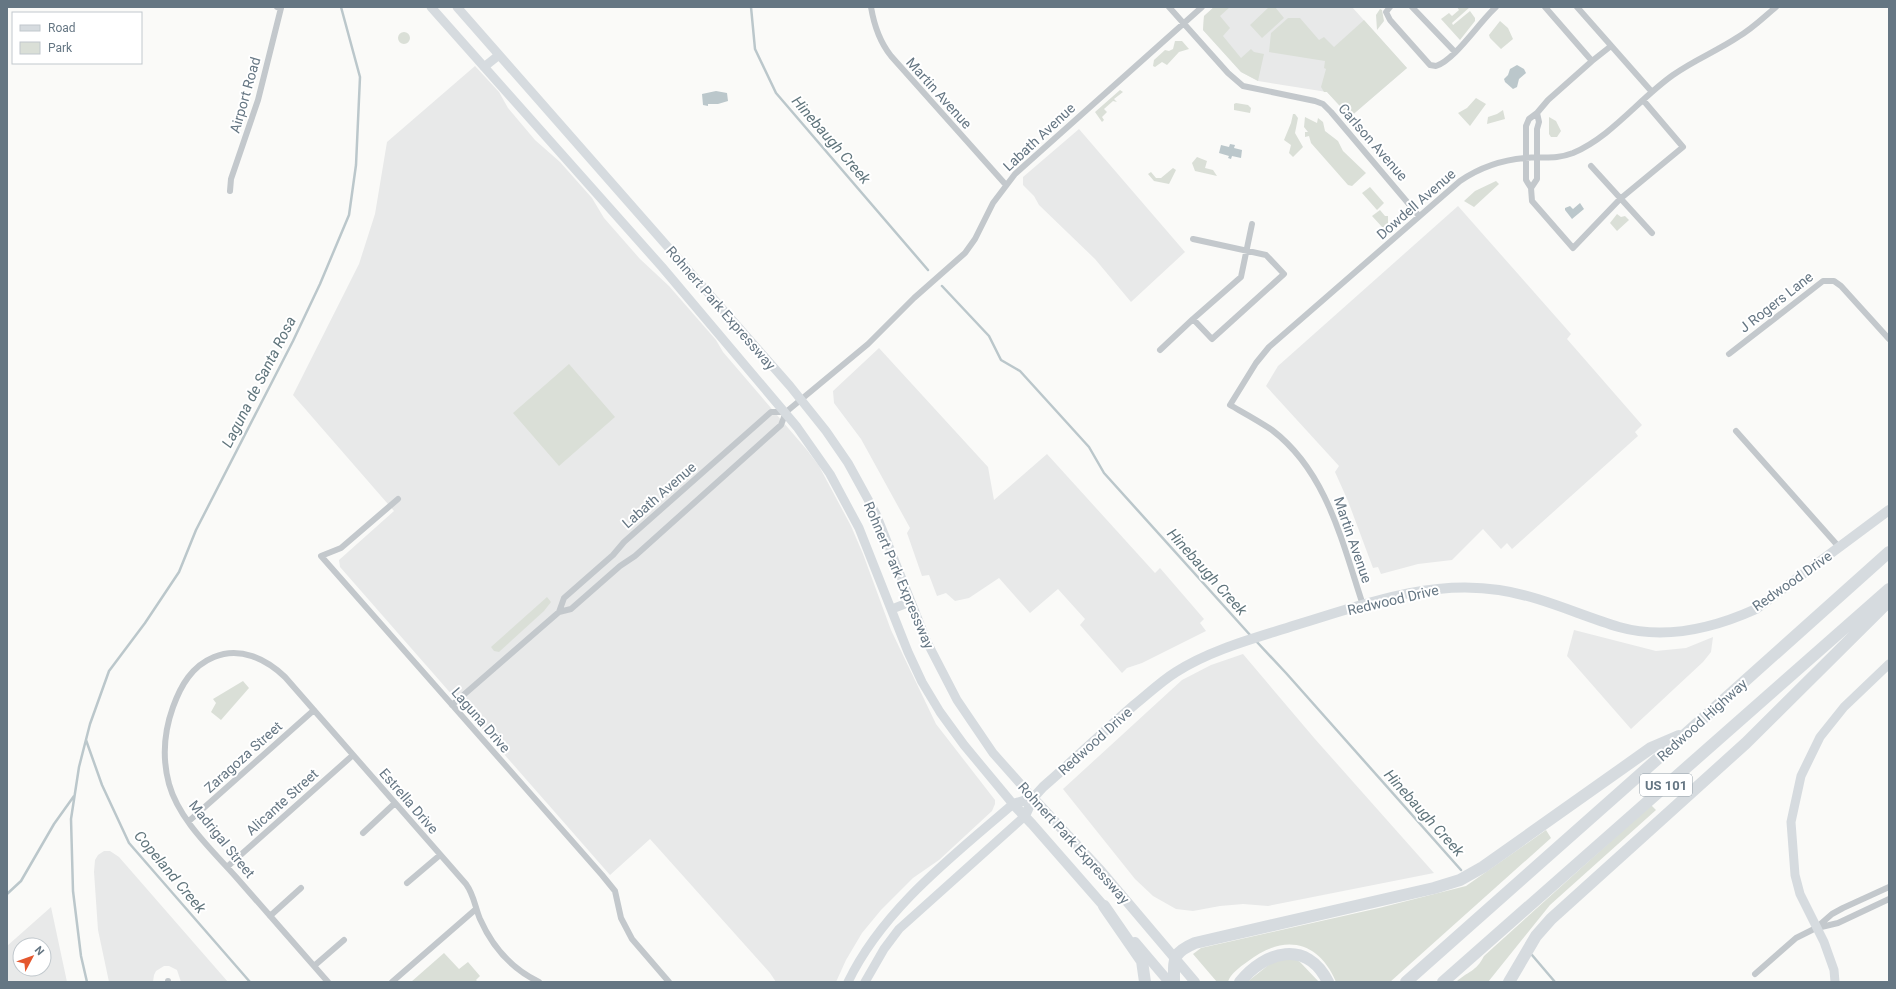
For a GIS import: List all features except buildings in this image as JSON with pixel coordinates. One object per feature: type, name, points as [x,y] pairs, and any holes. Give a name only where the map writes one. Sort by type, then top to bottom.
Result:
[{"type":"highway","name":"Redwood Highway","points":[[1406,982],[1889,552]]},
{"type":"highway","name":"Redwood Highway","points":[[1443,982],[1889,589]]},
{"type":"highway","points":[[1509,982],[1536,936],[1551,919],[1746,743],[1889,601]]},
{"type":"highway","points":[[1174,982],[1174,958],[1184,948],[1209,939],[1434,888],[1460,880],[1483,867],[1651,748],[1689,731]]},
{"type":"highway","points":[[1104,906],[1142,961],[1145,982]]},
{"type":"highway","points":[[1240,982],[1260,962],[1272,956],[1284,954],[1296,955],[1310,960],[1319,968],[1328,982]]},
{"type":"main road","name":"Rohnert Park Expressway","points":[[432,7],[662,267],[786,412],[815,452],[846,500],[860,528],[908,652],[922,682],[940,712],[964,745],[1013,804],[1104,906],[1169,982]]},
{"type":"main road","name":"Rohnert Park Expressway","points":[[457,7],[801,399],[848,463],[876,514],[894,556],[926,642],[957,700],[993,753],[1101,871],[1196,982]]},
{"type":"main road","points":[[484,67],[499,55]]},
{"type":"main road","points":[[555,145],[569,135]]},
{"type":"main road","name":"Redwood Drive","points":[[865,982],[884,949],[904,924],[1025,816],[1033,798],[1105,731],[1174,673],[1211,654],[1241,643],[1363,605],[1423,590],[1470,586],[1501,590],[1529,596],[1621,628],[1663,632],[1687,630],[1726,621],[1756,609],[1889,510]]},
{"type":"main road","points":[[892,609],[910,602]]},
{"type":"main road","points":[[1835,982],[1834,970],[1824,942],[1800,894],[1795,875],[1791,822],[1801,776],[1820,737],[1844,707],[1889,664]]},
{"type":"main road","name":"Redwood Drive","points":[[848,982],[857,964],[889,917],[923,883],[1013,804],[1033,798]]},
{"type":"street","name":"Airport Road","points":[[230,192],[231,179],[258,100],[281,8],[277,7]]},
{"type":"street","name":"Martin Avenue","points":[[871,7],[873,21],[883,46],[1006,185]]},
{"type":"street","name":"Carlson Avenue","points":[[1169,7],[1228,74],[1243,86],[1323,104],[1353,136],[1419,216]]},
{"type":"street","name":"Labath Avenue","points":[[452,706],[559,612],[571,609],[620,566],[635,556],[781,425],[786,412],[868,344],[930,284],[965,253],[975,239],[994,203],[1015,174],[1202,7]]},
{"type":"street","points":[[1390,7],[1386,12],[1390,20],[1430,65],[1439,65],[1455,52],[1496,7]]},
{"type":"street","points":[[1412,7],[1455,52]]},
{"type":"street","points":[[1545,7],[1592,61]]},
{"type":"street","points":[[1577,7],[1652,92]]},
{"type":"street","name":"Dowdell Avenue","points":[[1230,405],[1256,362],[1269,347],[1460,181],[1470,174],[1492,165],[1526,158],[1560,157],[1581,149],[1603,134],[1652,92],[1683,68],[1749,30],[1776,7]]},
{"type":"street","points":[[1611,46],[1548,100],[1537,113],[1529,119],[1526,126],[1526,180],[1531,188],[1532,200],[1573,248],[1620,199],[1683,147],[1643,100]]},
{"type":"street","points":[[1531,188],[1537,179],[1537,129],[1539,122],[1537,113]]},
{"type":"street","points":[[1591,166],[1652,233]]},
{"type":"street","points":[[1160,350],[1241,277],[1252,224]]},
{"type":"street","points":[[1193,239],[1266,255],[1284,274],[1212,339],[1193,320]]},
{"type":"street","name":"J Rogers Lane","points":[[1729,354],[1823,281],[1834,281],[1841,286],[1889,339]]},
{"type":"street","name":"Martin Avenue","points":[[1230,405],[1271,430],[1301,458],[1313,475],[1333,514],[1363,605]]},
{"type":"street","name":"Labath Avenue","points":[[559,612],[564,598],[613,555],[625,541],[771,412],[786,412]]},
{"type":"street","points":[[1736,431],[1839,548]]},
{"type":"street","name":"Laguna Drive","points":[[398,500],[341,548],[321,556],[615,891],[622,918],[632,939],[669,982]]},
{"type":"street","name":"Estrella Drive","points":[[240,653],[267,662],[285,677],[471,890],[476,909],[492,940],[505,957],[514,966],[539,982]]},
{"type":"street","name":"Madrigal Street","points":[[240,653],[219,655],[204,662],[192,672],[176,699],[168,720],[164,750],[169,785],[177,804],[189,821],[227,867],[328,982]]},
{"type":"street","name":"Zaragoza Street","points":[[189,821],[314,710]]},
{"type":"street","name":"Alicante Street","points":[[227,867],[353,755]]},
{"type":"street","points":[[363,833],[395,803]]},
{"type":"street","points":[[407,883],[440,854]]},
{"type":"street","points":[[1755,974],[1796,938],[1816,928],[1843,908],[1889,887]]},
{"type":"street","points":[[270,916],[301,888]]},
{"type":"street","points":[[1816,928],[1838,923],[1889,899]]},
{"type":"street","points":[[392,982],[476,909]]},
{"type":"street","points":[[314,966],[344,940]]},
{"type":"shaded area","points":[[1214,7],[1352,7],[1407,68],[1350,117],[1327,92],[1258,81],[1241,72],[1203,30],[1204,16]]},
{"type":"shaded area","points":[[1517,65],[1524,69],[1526,73],[1519,79],[1517,87],[1513,89],[1505,82],[1504,79],[1508,75],[1510,69]]},
{"type":"shaded area","points":[[475,66],[499,92],[508,108],[535,140],[560,162],[592,198],[604,218],[640,259],[669,286],[716,340],[723,352],[819,466],[851,526],[891,630],[936,724],[995,800],[992,811],[939,860],[913,878],[881,910],[862,933],[846,960],[836,982],[776,982],[770,973],[650,839],[610,875],[340,567],[339,560],[394,511],[293,395],[359,264],[375,214],[387,142]]},
{"type":"shaded area","points":[[716,91],[727,93],[728,101],[718,104],[708,104],[708,106],[703,105],[702,94]]},
{"type":"shaded area","points":[[1079,129],[1185,252],[1131,302],[1095,259],[1039,205],[1034,196],[1023,185],[1023,177]]},
{"type":"shaded area","points":[[1230,144],[1235,145],[1234,148],[1242,150],[1241,158],[1232,156],[1231,159],[1228,158],[1229,156],[1219,153],[1221,145],[1229,147]]},
{"type":"shaded area","points":[[1580,203],[1584,209],[1572,219],[1565,208],[1570,206],[1573,209]]},
{"type":"shaded area","points":[[1458,206],[1571,334],[1567,339],[1642,425],[1635,432],[1638,436],[1512,549],[1507,543],[1501,549],[1483,529],[1452,560],[1418,564],[1381,574],[1378,567],[1373,568],[1348,501],[1335,472],[1339,466],[1266,386],[1278,366]]},
{"type":"shaded area","points":[[879,348],[988,467],[994,500],[1047,454],[1155,573],[1160,568],[1204,619],[1200,623],[1206,631],[1142,663],[1127,668],[1122,673],[1080,625],[1085,619],[1058,589],[1030,613],[999,578],[969,598],[955,601],[946,593],[937,596],[929,575],[922,576],[907,533],[910,528],[861,439],[834,403],[833,391]]},
{"type":"shaded area","points":[[1574,630],[1656,651],[1686,648],[1713,637],[1711,652],[1703,662],[1631,729],[1567,656]]},
{"type":"shaded area","points":[[1243,654],[1315,739],[1434,873],[1268,906],[1243,904],[1220,906],[1193,911],[1176,909],[1153,896],[1135,879],[1063,789],[1182,680],[1211,665]]},
{"type":"shaded area","points":[[104,851],[110,851],[119,857],[228,982],[181,982],[177,970],[169,966],[164,966],[156,971],[153,982],[109,982],[98,930],[94,872],[95,860],[98,855]]},
{"type":"shaded area","points":[[51,907],[67,982],[7,982],[7,946],[12,942],[12,977],[52,977],[52,937],[17,937]]},
{"type":"green space","points":[[1214,7],[1230,7],[1220,16],[1230,28],[1223,36],[1241,58],[1251,49],[1254,52],[1264,54],[1258,81],[1241,72],[1203,30],[1204,16]]},
{"type":"green space","points":[[1269,7],[1275,7],[1284,18],[1262,38],[1250,25]]},
{"type":"green space","points":[[1457,7],[1470,7],[1452,23],[1453,25],[1470,11],[1475,18],[1475,21],[1460,40],[1441,19],[1449,13],[1452,16],[1459,10]]},
{"type":"green space","points":[[1380,9],[1382,10],[1384,21],[1377,30],[1376,15]]},
{"type":"green space","points":[[1288,18],[1300,18],[1319,40],[1324,37],[1334,47],[1364,20],[1407,68],[1350,117],[1327,92],[1324,92],[1321,87],[1326,69],[1324,68],[1325,61],[1269,52],[1271,33]]},
{"type":"green space","points":[[1500,21],[1508,28],[1513,39],[1501,49],[1489,35]]},
{"type":"green space","points":[[404,32],[408,34],[410,38],[408,42],[404,44],[400,42],[398,38],[400,34]]},
{"type":"green space","points":[[1175,41],[1182,41],[1189,49],[1179,52],[1167,65],[1162,62],[1155,67],[1153,66],[1154,60],[1165,50],[1169,51],[1173,49]]},
{"type":"green space","points":[[1120,90],[1123,92],[1114,99],[1117,102],[1113,101],[1104,109],[1107,112],[1102,117],[1104,120],[1102,122],[1095,112]]},
{"type":"green space","points":[[1476,98],[1486,104],[1470,126],[1458,113],[1467,108]]},
{"type":"green space","points":[[1234,104],[1248,105],[1251,108],[1250,113],[1234,110]]},
{"type":"green space","points":[[1503,110],[1505,119],[1487,124],[1488,117]]},
{"type":"green space","points":[[1293,114],[1295,114],[1298,118],[1295,133],[1303,147],[1293,157],[1289,153],[1291,145],[1284,140]]},
{"type":"green space","points":[[1305,117],[1317,123],[1318,118],[1323,122],[1325,131],[1338,141],[1343,151],[1366,173],[1352,186],[1348,185],[1311,143],[1309,136],[1305,137],[1305,132],[1308,132],[1304,127]]},
{"type":"green space","points":[[1549,117],[1556,121],[1561,131],[1557,137],[1551,137],[1549,134]]},
{"type":"green space","points":[[1197,157],[1207,161],[1205,168],[1213,170],[1217,176],[1195,171],[1192,163]]},
{"type":"green space","points":[[1173,168],[1176,170],[1169,184],[1154,181],[1148,174],[1151,172],[1156,178],[1161,178]]},
{"type":"green space","points":[[1496,181],[1499,184],[1474,207],[1464,201],[1475,191]]},
{"type":"green space","points":[[1370,187],[1384,203],[1377,210],[1362,193]]},
{"type":"green space","points":[[1380,210],[1385,216],[1388,216],[1388,224],[1383,228],[1372,216]]},
{"type":"green space","points":[[1617,214],[1621,217],[1625,216],[1629,220],[1617,231],[1610,223]]},
{"type":"green space","points":[[569,364],[615,417],[559,466],[513,413]]},
{"type":"green space","points":[[547,597],[551,602],[544,611],[499,652],[494,651],[491,647]]},
{"type":"green space","points":[[243,681],[249,688],[221,720],[211,712],[216,703],[213,699]]},
{"type":"green space","points":[[1651,805],[1656,810],[1550,905],[1488,982],[1456,982],[1475,968],[1484,956]]},
{"type":"green space","points":[[1546,830],[1551,838],[1390,982],[1336,982],[1328,968],[1319,957],[1309,949],[1298,945],[1286,945],[1273,947],[1260,953],[1236,971],[1228,982],[1217,982],[1193,954],[1201,948],[1379,908],[1466,886]]},
{"type":"green space","points":[[444,953],[459,969],[468,962],[480,976],[476,980],[478,982],[411,982]]},
{"type":"green space","points":[[1295,959],[1300,962],[1319,982],[1247,982],[1275,960]]},
{"type":"waterway","name":"Laguna de Santa Rosa","points":[[87,982],[81,956],[73,891],[71,819],[79,767],[90,724],[109,671],[145,623],[179,572],[196,530],[293,341],[320,284],[349,215],[356,165],[360,77],[341,7]]},
{"type":"waterway","name":"Hinebaugh Creek","points":[[751,7],[755,49],[776,93],[928,270]]},
{"type":"waterway","name":"Hinebaugh Creek","points":[[942,286],[989,336],[1001,360],[1020,371],[1089,447],[1104,473],[1251,636]]},
{"type":"waterway","name":"Hinebaugh Creek","points":[[1256,641],[1461,870]]},
{"type":"waterway","name":"Copeland Creek","points":[[86,740],[102,785],[129,843],[250,982]]},
{"type":"waterway","points":[[7,894],[21,881],[54,824],[74,796]]},
{"type":"waterway","points":[[1532,955],[1555,982]]}]
